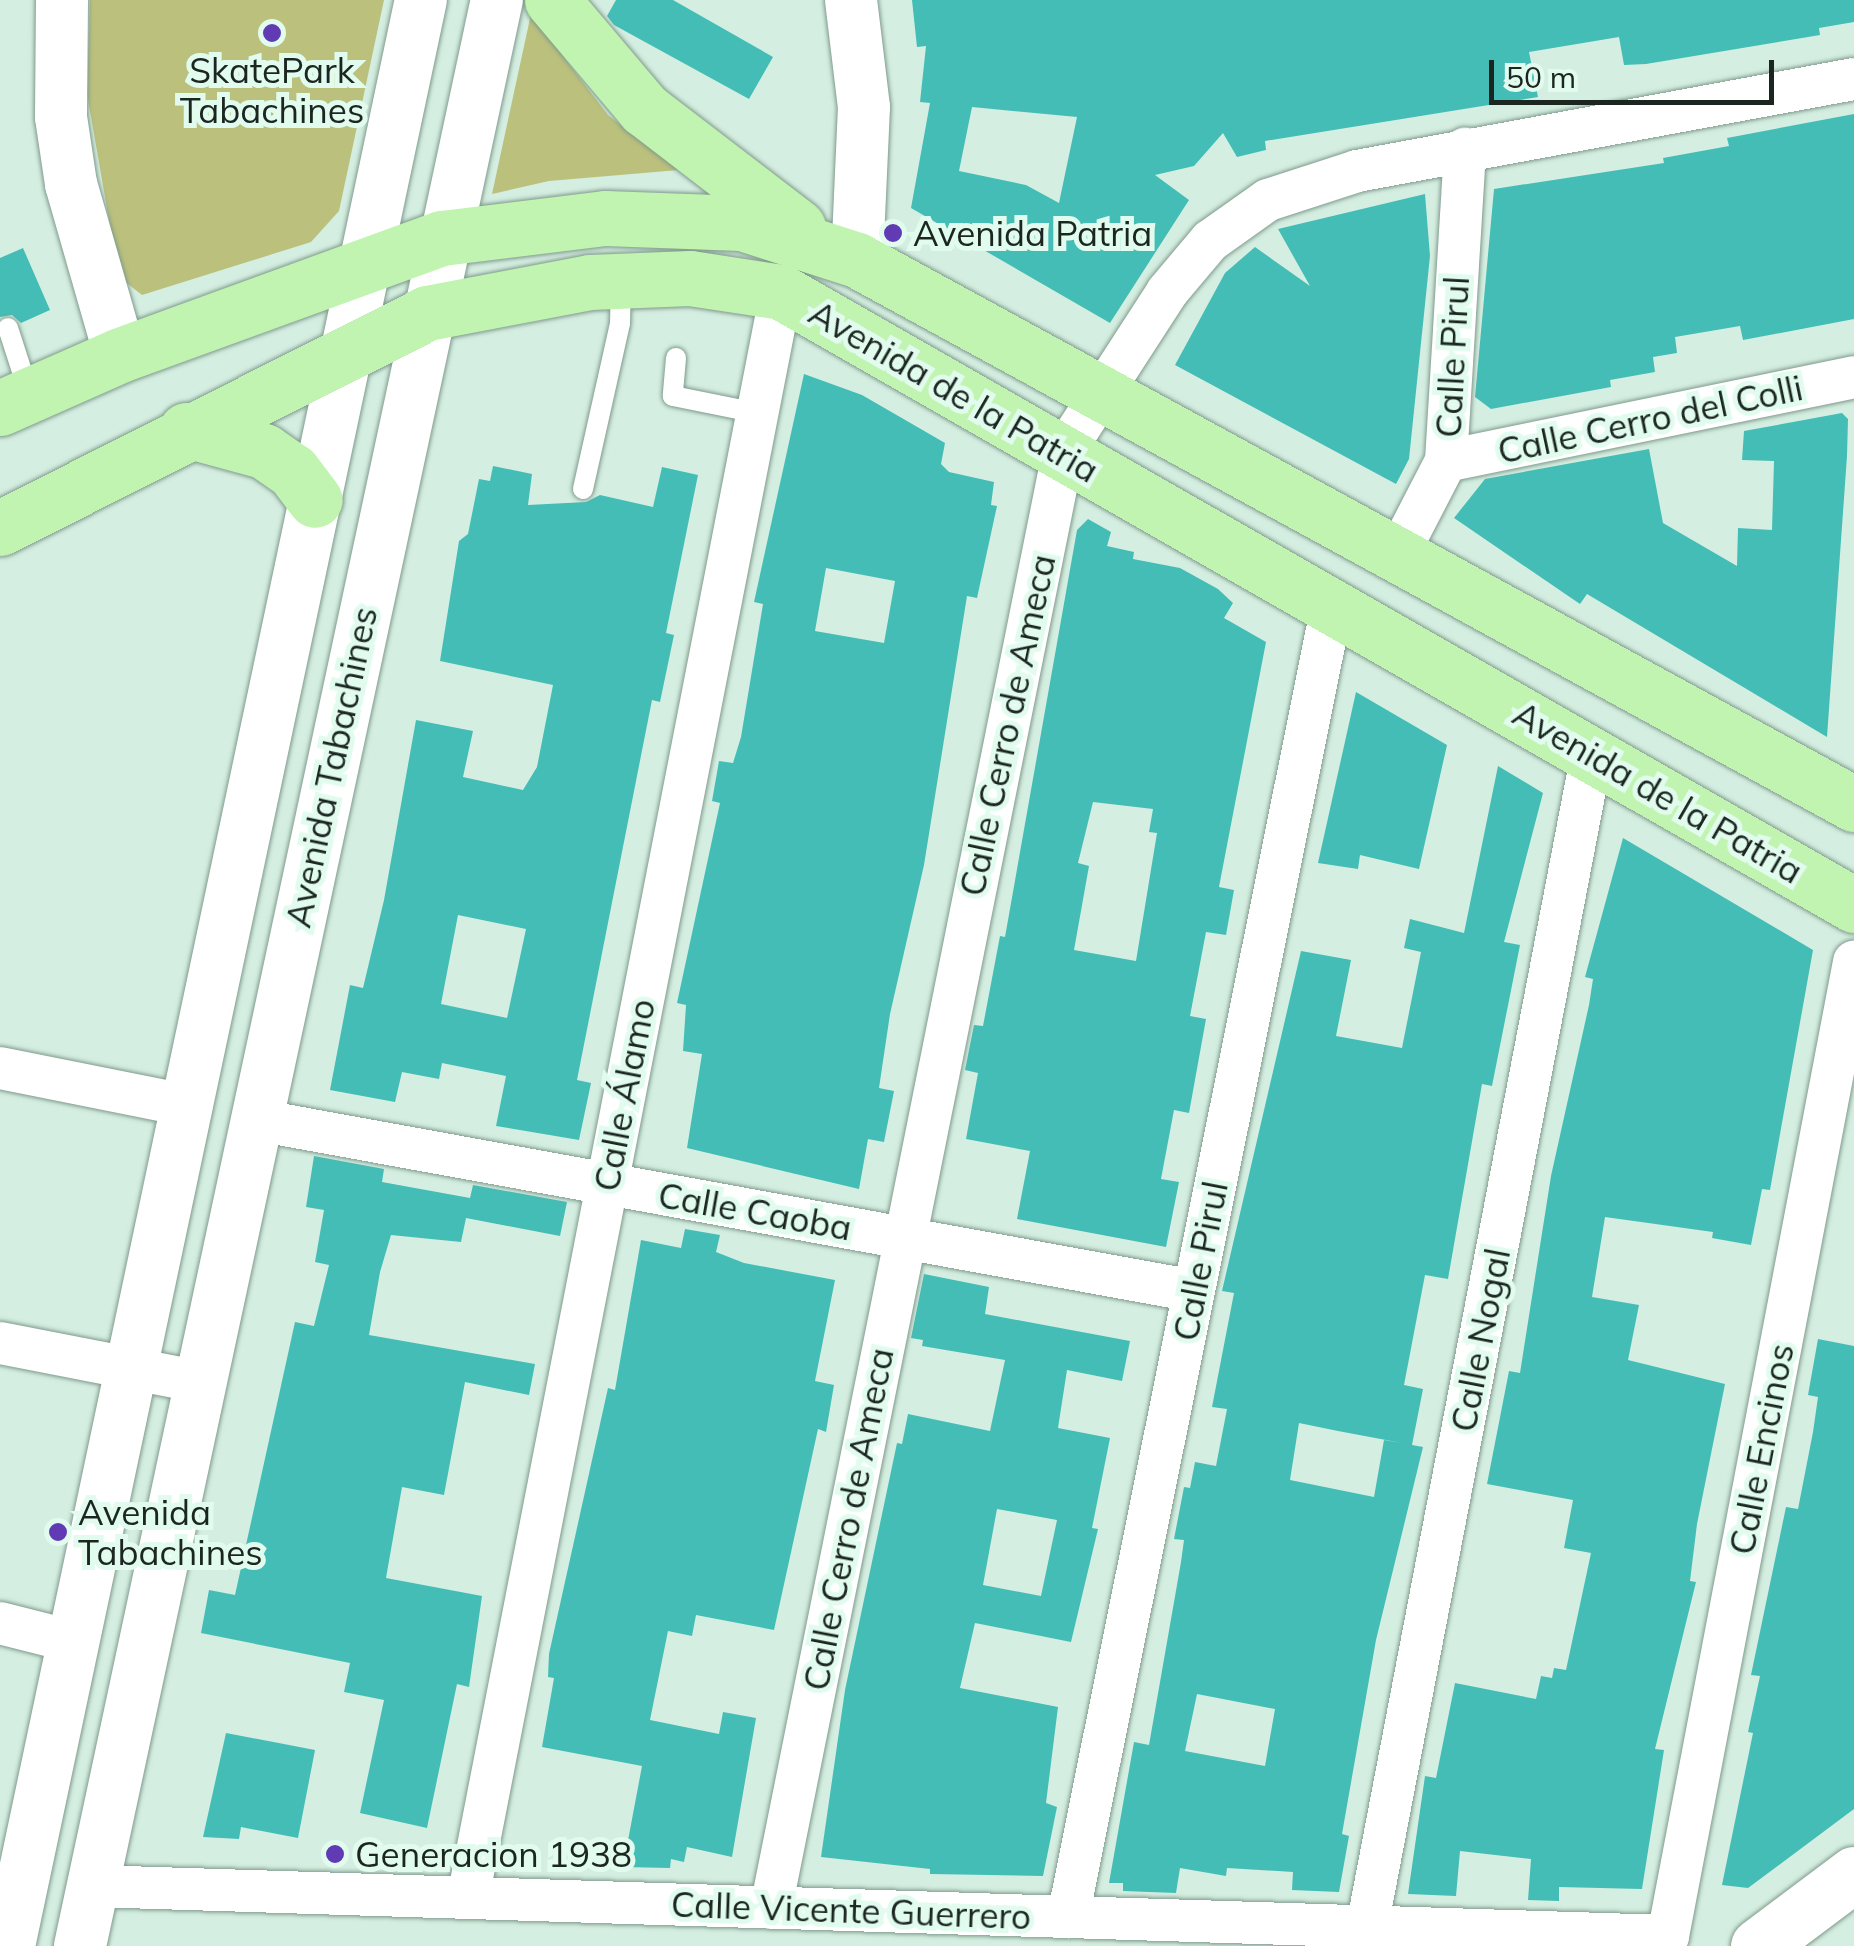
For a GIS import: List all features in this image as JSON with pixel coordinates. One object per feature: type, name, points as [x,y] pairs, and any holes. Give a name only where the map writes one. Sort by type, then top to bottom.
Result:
[{"type":"main road","points":[[552,0],[644,109],[841,253]]},
{"type":"main road","name":"Avenida de la Patria","points":[[15,401],[120,356],[442,238],[674,216],[742,223],[841,253],[1101,390],[1854,804]]},
{"type":"main road","name":"Avenida de la Patria","points":[[1,531],[186,430],[427,313],[620,280],[690,278],[781,292],[1854,905]]},
{"type":"main road","points":[[186,430],[264,451],[293,471],[315,500]]},
{"type":"main road","points":[[1758,1946],[1854,1874]]},
{"type":"street","points":[[62,0],[58,62],[72,184],[120,356]]},
{"type":"street","name":"Avenida Tabachines","points":[[9,1946],[191,1106],[362,265],[421,0]]},
{"type":"street","name":"Avenida Tabachines","points":[[80,1946],[442,238],[497,0]]},
{"type":"street","points":[[841,253],[864,107],[851,0]]},
{"type":"street","name":"Calle Cerro de Ameca","points":[[771,1908],[902,1238],[1063,453],[1101,390],[1210,241],[1268,200],[1357,171],[1854,79]]},
{"type":"street","name":"Calle Pirul","points":[[1398,554],[1446,461],[1465,149]]},
{"type":"street","name":"Calle Álamo","points":[[468,1898],[781,292]]},
{"type":"street","name":"Calle Cerro del Colli","points":[[1446,461],[1854,376]]},
{"type":"street","name":"Calle Pirul","points":[[1068,1917],[1332,606]]},
{"type":"street","name":"Calle Nogal","points":[[1367,1927],[1592,753]]},
{"type":"street","name":"Calle Encinos","points":[[1675,1941],[1854,962]]},
{"type":"street","points":[[0,1068],[191,1106]]},
{"type":"street","name":"Calle Caoba","points":[[257,1120],[1194,1291]]},
{"type":"street","points":[[0,1343],[201,1382]]},
{"type":"street","points":[[0,1623],[76,1642]]},
{"type":"street","name":"Calle Vicente Guerrero","points":[[94,1886],[1367,1927],[1675,1941]]},
{"type":"lane","points":[[583,489],[620,323],[620,280]]},
{"type":"lane","points":[[8,328],[15,401]]},
{"type":"lane","points":[[676,358],[673,396],[757,413]]},
{"type":"green space","points":[[90,0],[384,0],[339,211],[311,242],[142,295],[119,277],[87,94]]},
{"type":"green space","points":[[534,0],[559,51],[608,115],[679,170],[549,181],[492,194]]},
{"type":"building","points":[[616,0],[673,0],[773,57],[749,99],[614,25],[607,16]]},
{"type":"building","points":[[912,0],[1854,0],[1854,22],[1819,28],[1820,35],[1646,64],[1624,65],[1619,37],[1529,52],[1538,97],[1265,141],[1266,150],[1237,157],[1223,133],[1194,166],[1155,175],[1189,200],[1110,323],[911,208],[930,103],[920,102],[926,46],[917,47]],"holes":[[[972,107],[1077,117],[1059,203],[1026,185],[959,171]]]},
{"type":"building","points":[[1854,114],[1854,319],[1743,340],[1740,326],[1675,337],[1677,353],[1653,357],[1655,372],[1610,380],[1611,387],[1491,409],[1475,397],[1494,189],[1664,163],[1663,158],[1729,146],[1727,138]]},
{"type":"building","points":[[1425,194],[1430,256],[1409,459],[1396,484],[1175,365],[1225,273],[1255,247],[1310,286],[1278,229]]},
{"type":"building","points":[[23,248],[50,310],[21,323],[12,315],[0,317],[0,258]]},
{"type":"building","points":[[804,374],[862,395],[945,443],[941,464],[949,472],[994,482],[991,505],[997,506],[977,598],[967,596],[924,865],[890,1014],[879,1088],[894,1091],[884,1142],[868,1139],[859,1189],[687,1148],[702,1054],[683,1051],[686,1005],[677,1003],[720,803],[712,801],[719,761],[733,763],[741,737],[763,604],[754,602]],"holes":[[[826,568],[895,581],[884,643],[815,631]]]},
{"type":"building","points":[[1842,413],[1848,419],[1847,456],[1827,737],[1587,594],[1580,604],[1454,518],[1485,479],[1649,449],[1663,523],[1737,566],[1738,528],[1772,530],[1774,461],[1742,460],[1744,431]]},
{"type":"building","points":[[493,466],[532,474],[528,505],[586,502],[600,495],[653,507],[662,467],[698,475],[666,633],[674,635],[660,702],[652,700],[577,1080],[591,1083],[579,1140],[496,1126],[506,1076],[442,1063],[439,1079],[402,1072],[395,1102],[330,1090],[350,985],[363,988],[384,900],[416,720],[473,731],[463,777],[523,790],[537,767],[553,685],[440,661],[459,541],[468,534],[479,479],[490,481]],"holes":[[[458,915],[526,929],[507,1018],[441,1004]]]},
{"type":"building","points":[[1088,519],[1111,532],[1107,546],[1134,552],[1133,559],[1180,568],[1218,589],[1233,603],[1224,618],[1266,642],[1219,887],[1234,890],[1226,935],[1206,932],[1190,1016],[1206,1019],[1189,1113],[1174,1110],[1161,1179],[1179,1182],[1166,1247],[1017,1219],[1030,1151],[966,1139],[978,1073],[965,1070],[974,1025],[983,1026],[1000,936],[1005,937],[1077,530]],"holes":[[[1093,802],[1153,809],[1149,832],[1157,833],[1136,961],[1074,950],[1089,866],[1078,863]]]},
{"type":"building","points":[[1356,692],[1447,745],[1419,869],[1360,855],[1358,869],[1318,863]]},
{"type":"building","points":[[1498,766],[1543,793],[1504,942],[1520,945],[1492,1086],[1482,1084],[1448,1279],[1425,1275],[1404,1385],[1423,1389],[1412,1445],[1423,1447],[1376,1640],[1342,1834],[1349,1836],[1339,1892],[1292,1890],[1293,1872],[1227,1868],[1226,1876],[1180,1868],[1176,1893],[1123,1891],[1123,1883],[1109,1883],[1134,1742],[1149,1745],[1184,1540],[1174,1539],[1184,1487],[1190,1488],[1195,1462],[1216,1466],[1227,1409],[1212,1407],[1234,1293],[1222,1291],[1301,951],[1351,960],[1336,1036],[1402,1048],[1421,952],[1404,948],[1410,919],[1464,933]],"holes":[[[1299,1423],[1402,1443],[1384,1440],[1374,1497],[1290,1480]],[[1197,1694],[1275,1709],[1265,1766],[1185,1751]]]},
{"type":"building","points":[[1623,838],[1813,950],[1770,1190],[1762,1189],[1751,1245],[1712,1238],[1713,1232],[1605,1217],[1592,1297],[1639,1305],[1628,1360],[1725,1384],[1697,1524],[1690,1581],[1696,1582],[1655,1749],[1664,1750],[1642,1889],[1559,1887],[1559,1901],[1528,1900],[1531,1859],[1460,1851],[1456,1896],[1408,1894],[1425,1776],[1436,1778],[1455,1683],[1536,1699],[1541,1676],[1552,1678],[1554,1668],[1566,1670],[1591,1553],[1564,1548],[1573,1500],[1487,1484],[1509,1371],[1520,1373],[1551,1176],[1589,1005],[1593,979],[1585,977]]},
{"type":"building","points":[[314,1156],[384,1169],[382,1182],[470,1198],[473,1185],[567,1202],[560,1236],[466,1218],[461,1242],[391,1235],[380,1272],[369,1335],[535,1364],[529,1395],[465,1382],[444,1495],[402,1487],[386,1578],[482,1596],[469,1687],[457,1684],[427,1828],[360,1813],[384,1700],[344,1692],[350,1663],[201,1633],[209,1590],[235,1595],[295,1322],[314,1326],[329,1265],[315,1262],[324,1210],[306,1207]]},
{"type":"building","points":[[685,1229],[720,1235],[716,1252],[744,1263],[835,1280],[815,1381],[834,1385],[826,1432],[818,1429],[774,1630],[696,1615],[692,1636],[668,1631],[650,1720],[719,1734],[723,1712],[756,1718],[732,1857],[687,1847],[684,1862],[671,1859],[670,1868],[623,1867],[642,1766],[542,1747],[554,1678],[548,1677],[549,1654],[608,1388],[615,1390],[641,1240],[681,1248]]},
{"type":"building","points":[[924,1274],[989,1287],[985,1314],[1130,1341],[1122,1381],[1067,1370],[1058,1428],[1110,1438],[1092,1528],[1098,1529],[1071,1642],[975,1623],[960,1688],[1058,1707],[1046,1803],[1057,1807],[1043,1876],[930,1874],[930,1869],[821,1857],[845,1690],[897,1443],[902,1444],[908,1414],[990,1431],[1005,1360],[922,1346],[923,1340],[911,1338]],"holes":[[[997,1509],[1057,1520],[1041,1596],[983,1585]]]},
{"type":"building","points":[[1818,1339],[1854,1346],[1854,1809],[1748,1888],[1722,1885],[1753,1733],[1748,1732],[1760,1676],[1751,1675],[1786,1507],[1798,1509],[1813,1432],[1818,1397],[1808,1395]]},
{"type":"building","points":[[226,1733],[315,1750],[298,1838],[241,1827],[239,1839],[203,1837]]},
{"type":"place","name":"SkatePark Tabachines","points":[[272,33]]},
{"type":"place","name":"Avenida Patria","points":[[893,233]]},
{"type":"place","name":"Avenida Tabachines","points":[[58,1532]]},
{"type":"place","name":"Generacion 1938","points":[[335,1854]]}]
